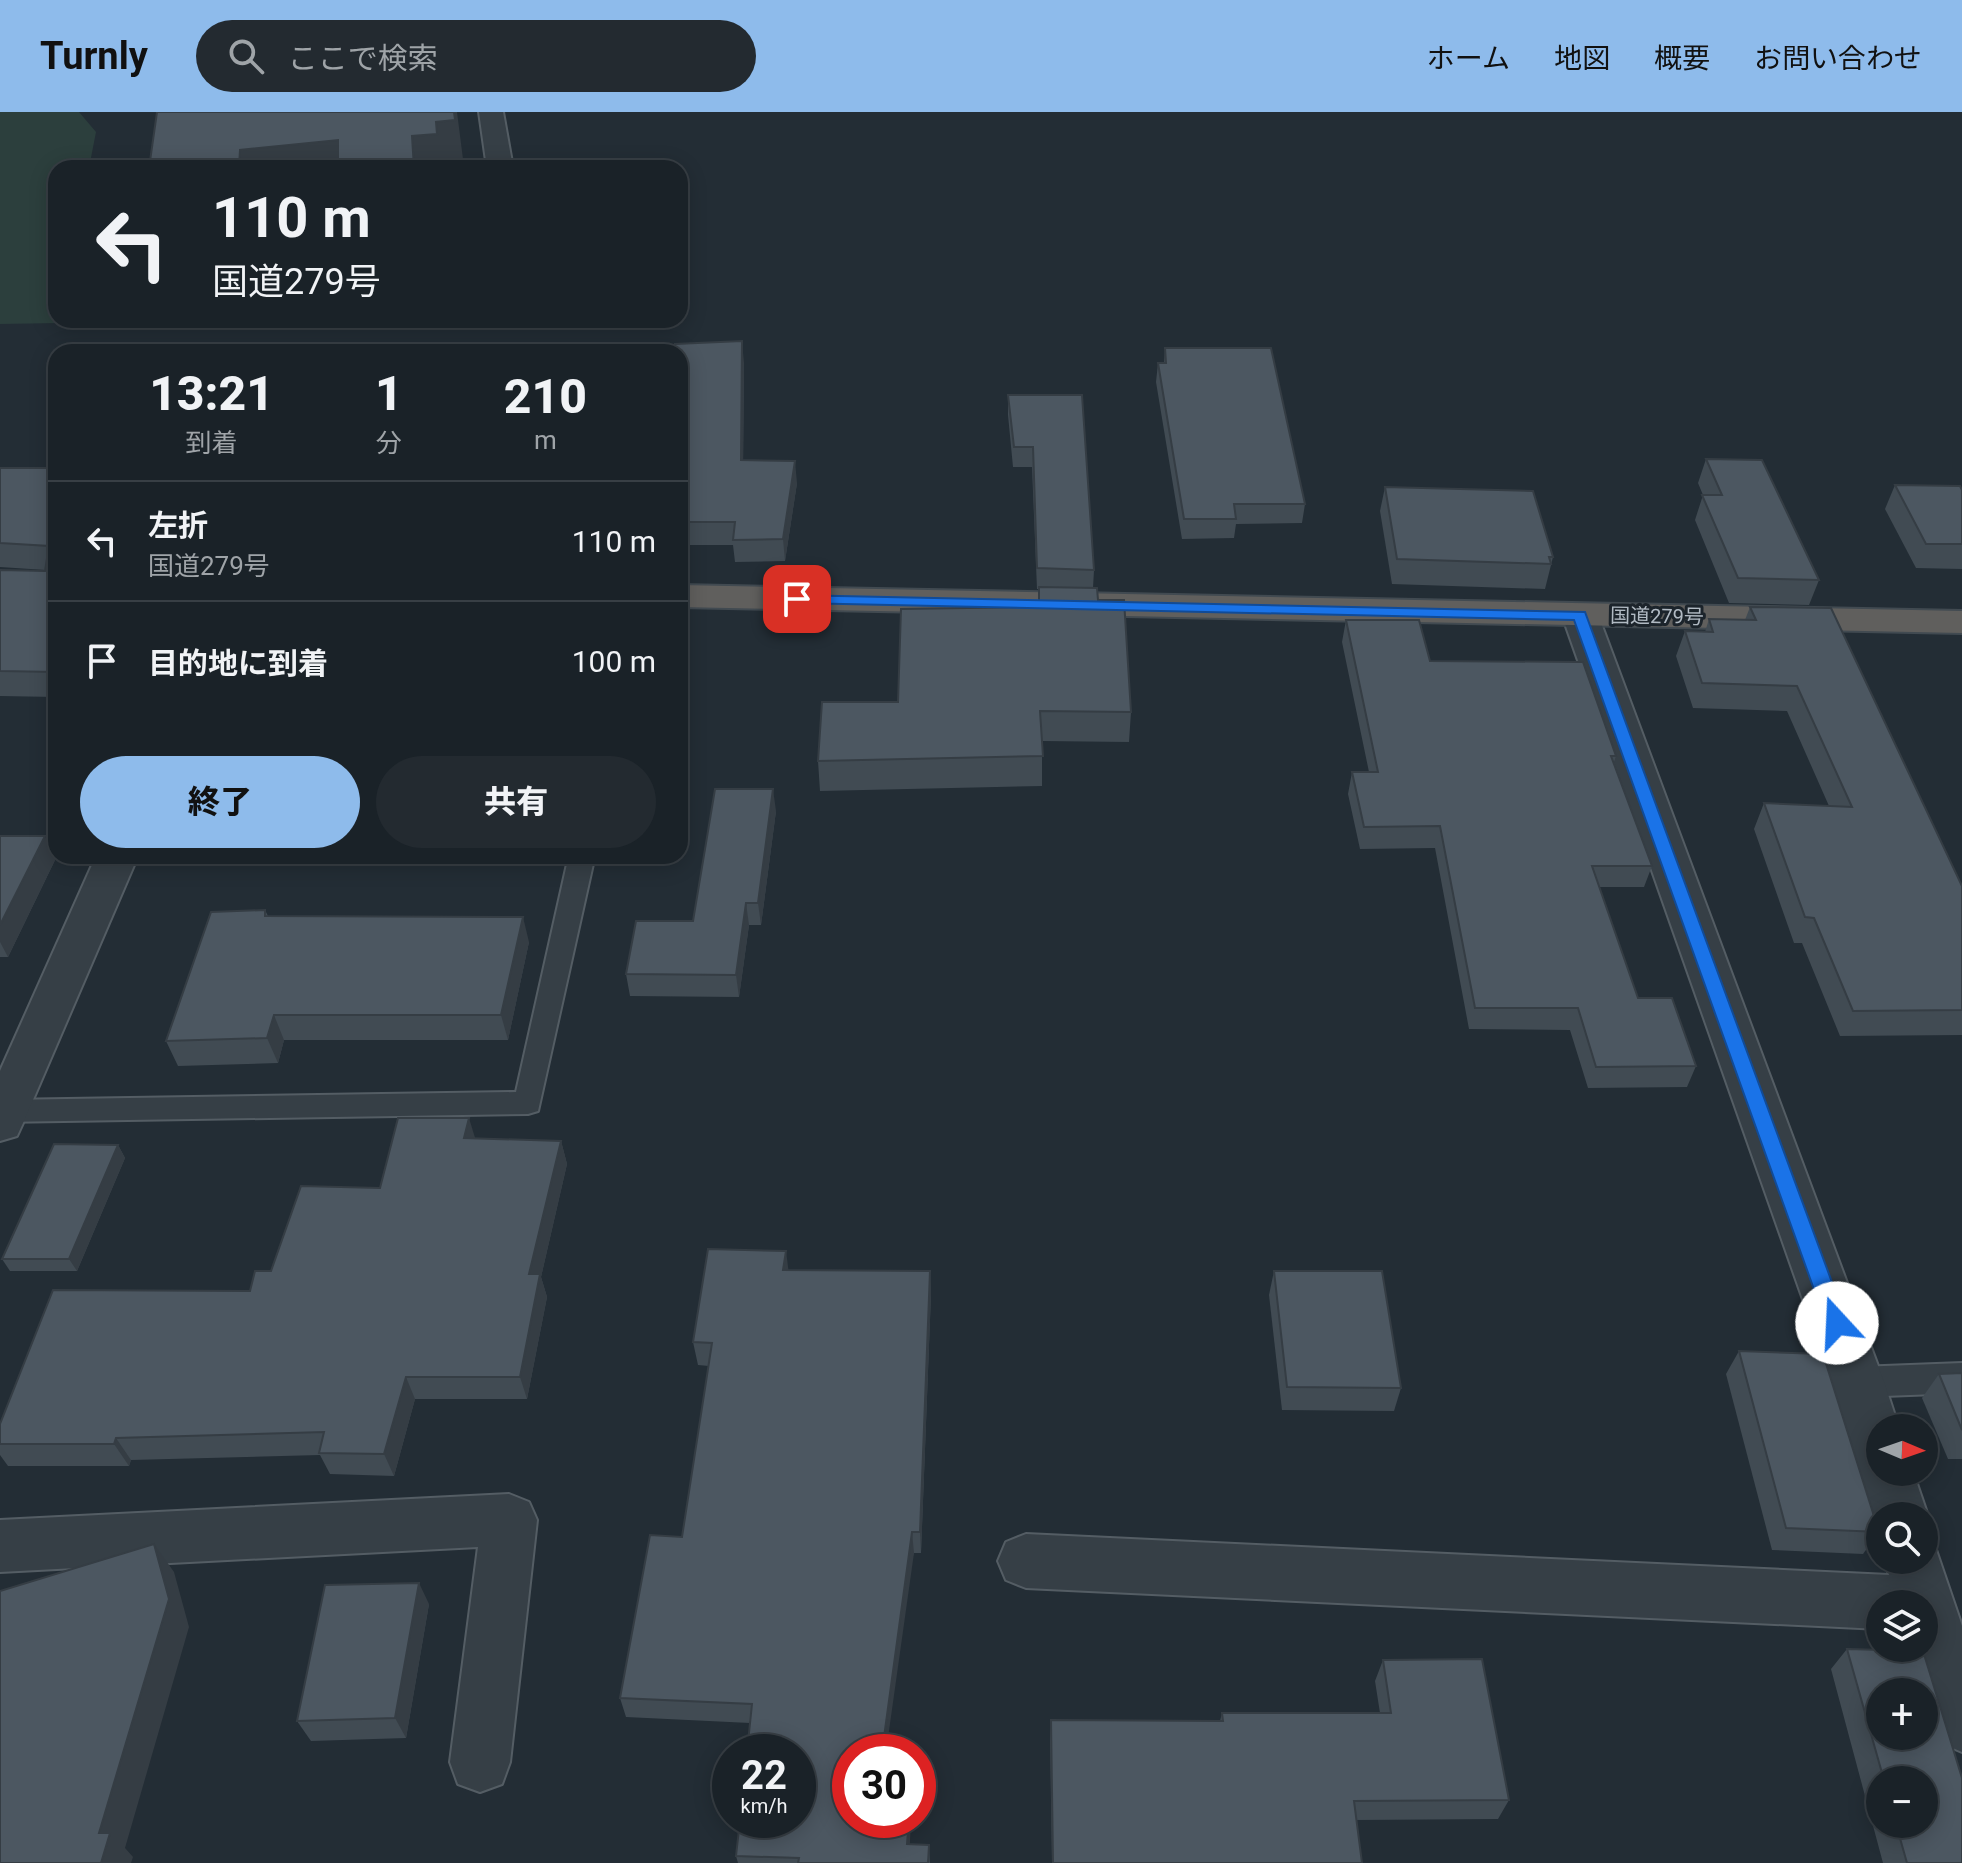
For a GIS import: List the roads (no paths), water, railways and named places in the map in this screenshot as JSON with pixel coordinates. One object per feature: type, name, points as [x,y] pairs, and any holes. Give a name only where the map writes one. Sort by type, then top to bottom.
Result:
[{"type":"highway","name":"国道279号","points":[[688,596],[1962,622]]},
{"type":"street","points":[[491,112],[499,160]]},
{"type":"street","points":[[1580,615],[1868,1414]]},
{"type":"street","points":[[2,1118],[113,864]]},
{"type":"street","points":[[0,1546],[509,1520],[480,1762]]},
{"type":"street","points":[[1026,1561],[1920,1582],[1962,1722]]},
{"type":"lane","points":[[2,1118],[528,1103],[580,864]]},
{"type":"lane","points":[[1858,1382],[1962,1378]]}]
